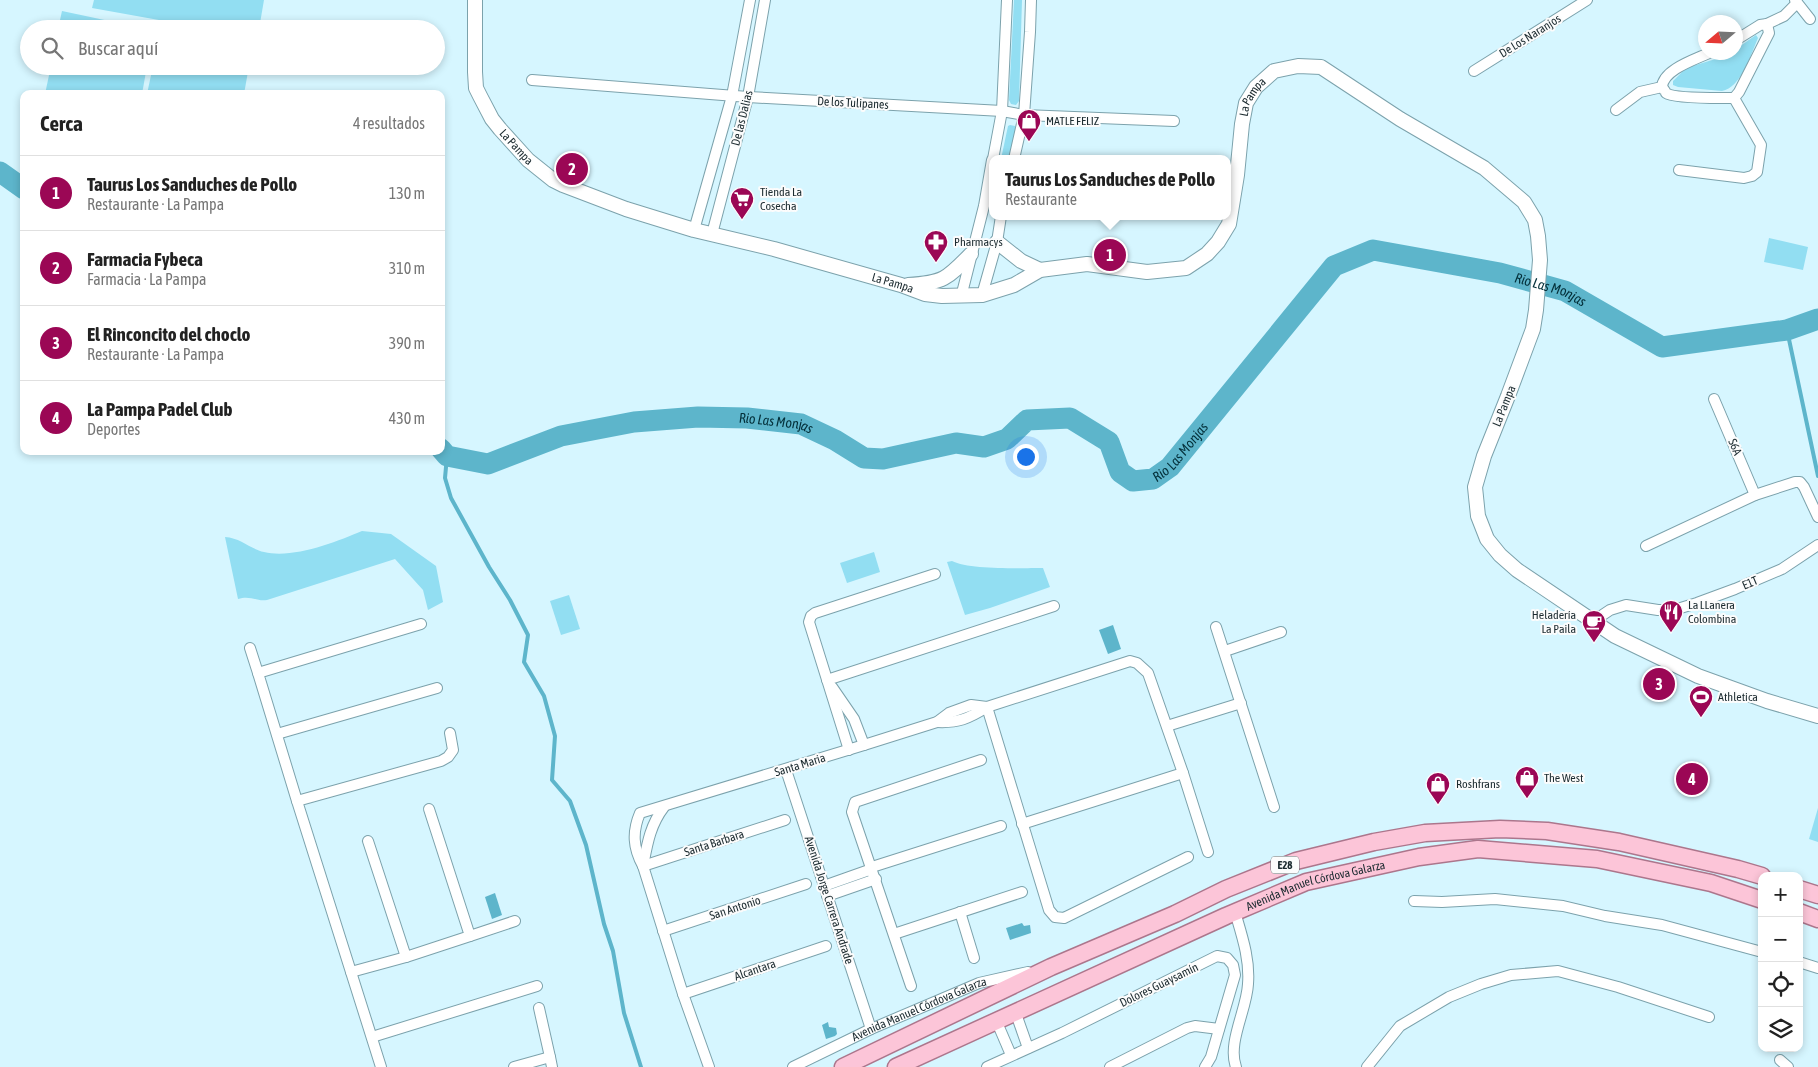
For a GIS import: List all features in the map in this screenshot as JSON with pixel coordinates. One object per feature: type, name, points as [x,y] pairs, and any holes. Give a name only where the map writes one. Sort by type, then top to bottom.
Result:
[{"type":"main road","name":"Avenida Manuel Córdova Galarza","points":[[844,1067],[1051,968],[1175,914],[1226,889],[1296,861],[1374,842],[1425,833],[1500,829],[1547,831],[1619,842],[1758,875]]},
{"type":"main road","name":"Avenida Manuel Córdova Galarza","points":[[896,1067],[1015,1011],[1306,882],[1419,856],[1478,849],[1597,859],[1711,883],[1758,899]]},
{"type":"main road","points":[[1803,890],[1818,895]]},
{"type":"main road","points":[[1803,913],[1818,919]]},
{"type":"street","name":"La Pampa","points":[[475,0],[474,62],[476,88],[492,119],[528,160],[540,171],[563,185],[626,209],[694,230],[774,249],[925,294],[961,297],[982,295],[1014,285],[1040,270],[1087,264],[1147,272],[1186,268],[1207,254],[1218,242],[1230,220]]},
{"type":"street","name":"De las Dalias","points":[[694,230],[732,96],[750,0]]},
{"type":"street","name":"De las Dalias","points":[[712,234],[748,97],[765,0]]},
{"type":"street","points":[[994,155],[1002,112],[1006,0]]},
{"type":"street","points":[[1015,155],[1024,115],[1031,0]]},
{"type":"street","name":"De Los Naranjos","points":[[1474,71],[1587,0]]},
{"type":"street","points":[[1743,36],[1760,25],[1767,24],[1784,16],[1796,2],[1810,19]]},
{"type":"street","points":[[1698,58],[1677,68],[1662,80],[1662,86],[1666,93],[1672,95],[1734,98],[1740,92],[1769,33],[1767,24]]},
{"type":"street","name":"La Pampa","points":[[1231,212],[1246,103],[1256,87],[1274,71],[1298,66],[1321,67],[1400,119],[1484,168],[1524,202],[1534,220],[1538,236],[1540,260],[1536,310],[1530,335],[1484,456],[1475,488],[1478,516],[1487,539],[1500,555],[1517,570],[1615,636],[1698,676],[1767,701],[1818,716]]},
{"type":"street","name":"De los Tulipanes","points":[[532,80],[732,96],[1002,112],[1024,115],[1174,121]]},
{"type":"street","points":[[1616,110],[1640,92],[1662,86]]},
{"type":"street","points":[[1679,170],[1744,178],[1752,176],[1757,172],[1761,145],[1734,98]]},
{"type":"street","points":[[961,297],[989,180]]},
{"type":"street","points":[[982,295],[1001,220]]},
{"type":"street","points":[[997,242],[1021,261],[1040,270]]},
{"type":"street","points":[[901,286],[931,284],[945,278],[971,254]]},
{"type":"street","name":"S6A","points":[[1714,399],[1755,495]]},
{"type":"street","points":[[1646,546],[1755,495],[1795,482],[1800,482],[1804,487],[1818,517]]},
{"type":"street","name":"E1T","points":[[1592,622],[1610,610],[1626,606],[1674,610],[1736,589],[1782,569],[1818,545]]},
{"type":"street","points":[[849,750],[809,622],[811,616],[815,613],[935,574]]},
{"type":"street","points":[[827,680],[1054,606]]},
{"type":"street","points":[[258,673],[421,624]]},
{"type":"street","points":[[1216,627],[1274,807]]},
{"type":"street","points":[[1225,651],[1281,632]]},
{"type":"street","points":[[250,648],[381,1067]]},
{"type":"street","name":"Santa Maria","points":[[709,1067],[643,866],[636,852],[634,842],[640,813],[786,770],[936,722],[953,723],[974,715],[987,707],[1130,661],[1137,663],[1148,673],[1167,726]]},
{"type":"street","points":[[827,680],[854,719],[864,745]]},
{"type":"street","points":[[277,734],[437,688]]},
{"type":"street","points":[[1208,852],[1167,726],[1241,703]]},
{"type":"street","points":[[987,707],[1049,910],[1055,917],[1064,918],[1188,857]]},
{"type":"street","points":[[297,801],[441,761],[448,757],[453,750],[450,733]]},
{"type":"street","points":[[911,986],[852,812],[855,802],[981,760]]},
{"type":"street","name":"Avenida Jorge Carrera Andrade","points":[[786,770],[871,1029]]},
{"type":"street","points":[[1022,824],[1183,773]]},
{"type":"street","name":"Santa Maria","points":[[643,866],[648,840],[658,814],[664,807]]},
{"type":"street","points":[[429,809],[470,936]]},
{"type":"street","name":"Santa Barbara","points":[[643,866],[785,820]]},
{"type":"street","points":[[825,891],[872,868],[1000,826]]},
{"type":"street","points":[[368,841],[406,957]]},
{"type":"street","points":[[825,891],[876,879]]},
{"type":"street","name":"San Antonio","points":[[663,931],[806,884]]},
{"type":"street","points":[[894,934],[1022,892]]},
{"type":"street","points":[[1414,901],[1442,902],[1503,899],[1563,906],[1605,916],[1662,925],[1758,951]]},
{"type":"street","points":[[960,912],[974,958]]},
{"type":"street","points":[[1234,1066],[1233,1052],[1248,985],[1248,955],[1236,912]]},
{"type":"street","points":[[351,972],[406,957],[515,921]]},
{"type":"street","name":"Alcantara","points":[[684,994],[826,946]]},
{"type":"street","name":"Dolores Guaysamín","points":[[987,1067],[1062,1033],[1217,956],[1227,958],[1233,965],[1235,975],[1211,1057],[1205,1067]]},
{"type":"street","points":[[1803,963],[1818,968]]},
{"type":"street","name":"Avenida Manuel Córdova Galarza","points":[[793,1067],[871,1029],[979,983],[1051,968]]},
{"type":"street","points":[[1367,1067],[1400,1026],[1449,997],[1481,984],[1511,975],[1558,971],[1618,987],[1709,1017]]},
{"type":"street","points":[[372,1037],[537,986]]},
{"type":"street","points":[[514,1067],[551,1062],[539,1008]]},
{"type":"street","points":[[1015,1011],[1028,1048]]},
{"type":"street","points":[[996,1020],[1011,1055]]},
{"type":"street","points":[[1110,1067],[1187,1028],[1195,1026],[1219,1029]]},
{"type":"street","points":[[1780,1060],[1788,1067]]},
{"type":"shaded area","points":[[94,0],[264,0],[261,20],[159,20],[92,8]]},
{"type":"shaded area","points":[[1014,0],[1022,0],[1019,101],[1016,105],[1011,104],[1009,100]]},
{"type":"shaded area","points":[[62,11],[104,20],[60,20]]},
{"type":"shaded area","points":[[1756,35],[1758,38],[1740,77],[1729,89],[1722,91],[1673,85],[1673,81],[1686,68],[1712,60],[1743,60],[1743,44]]},
{"type":"shaded area","points":[[49,75],[145,75],[143,90],[46,90]]},
{"type":"shaded area","points":[[151,75],[247,75],[245,90],[148,90]]},
{"type":"shaded area","points":[[1008,126],[1015,126],[1016,129],[1011,155],[1002,155]]},
{"type":"shaded area","points":[[1769,238],[1808,247],[1803,270],[1764,262]]},
{"type":"shaded area","points":[[362,531],[391,534],[436,566],[443,602],[428,610],[423,590],[395,559],[267,600],[238,599],[225,537],[236,539],[254,549],[275,554],[314,548]]},
{"type":"shaded area","points":[[874,552],[880,572],[847,583],[840,563]]},
{"type":"shaded area","points":[[952,561],[983,567],[1043,568],[1050,587],[965,615],[947,562]]},
{"type":"shaded area","points":[[569,595],[580,629],[561,635],[550,601]]},
{"type":"shaded area","points":[[1113,625],[1121,649],[1108,654],[1099,630]]},
{"type":"shaded area","points":[[1818,808],[1818,842],[1809,839]]},
{"type":"shaded area","points":[[495,893],[502,915],[492,919],[485,897]]},
{"type":"shaded area","points":[[1022,923],[1024,926],[1030,925],[1031,933],[1010,940],[1006,928]]},
{"type":"shaded area","points":[[828,1022],[829,1027],[836,1028],[837,1034],[826,1039],[822,1025]]},
{"type":"waterway","name":"Rio Las Monjas","points":[[0,172],[20,186]]},
{"type":"waterway","name":"Rio Las Monjas","points":[[445,454],[447,456],[488,464],[561,436],[634,422],[698,417],[747,418],[801,424],[835,440],[864,458],[883,459],[956,443],[984,447],[1007,439],[1027,420],[1070,418],[1109,442],[1120,472],[1133,481],[1153,479],[1170,467],[1334,266],[1373,250],[1500,273],[1565,291],[1662,347],[1787,330],[1818,319]]},
{"type":"waterway","points":[[1787,330],[1818,476]]},
{"type":"waterway","points":[[447,456],[445,478],[451,498],[528,635],[524,662],[544,696],[555,736],[552,780],[570,801],[586,845],[604,924],[613,951],[624,1013],[641,1067]]},
{"type":"place","name":"MATLE FELIZ","points":[[1029,142]]},
{"type":"place","name":"Farmacia Fybeca","points":[[572,169]]},
{"type":"place","name":"Tienda La Cosecha","points":[[742,220]]},
{"type":"place","name":"Taurus Los Sanduches de Pollo","points":[[1110,255]]},
{"type":"place","name":"Pharmacys","points":[[936,263]]},
{"type":"place","name":"La LLanera Colombina","points":[[1671,633]]},
{"type":"place","name":"Heladería La Paila","points":[[1594,643]]},
{"type":"place","name":"El Rinconcito del choclo","points":[[1659,684]]},
{"type":"place","name":"Athletica","points":[[1701,718]]},
{"type":"place","name":"La Pampa Padel Club","points":[[1692,779]]},
{"type":"place","name":"The West","points":[[1527,799]]},
{"type":"place","name":"Roshfrans","points":[[1438,805]]}]
